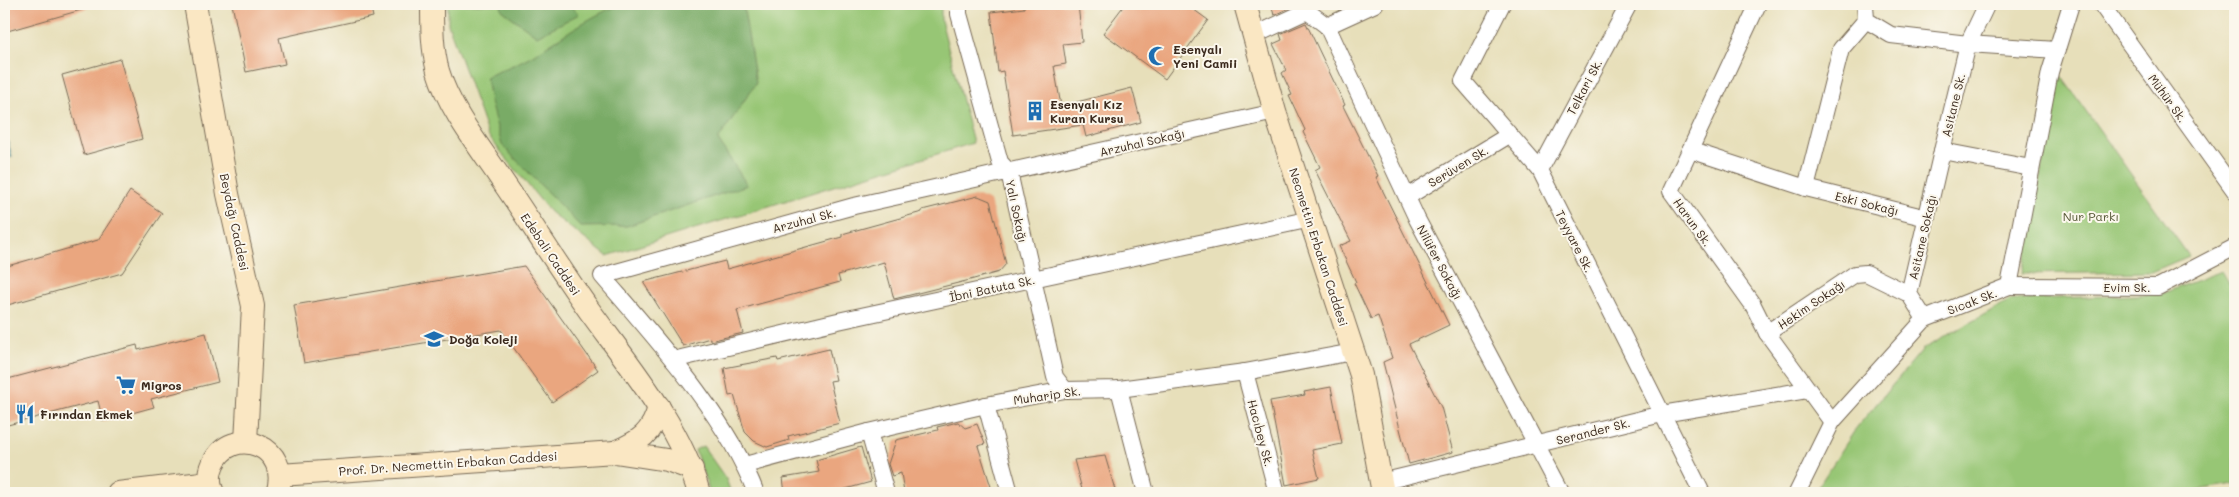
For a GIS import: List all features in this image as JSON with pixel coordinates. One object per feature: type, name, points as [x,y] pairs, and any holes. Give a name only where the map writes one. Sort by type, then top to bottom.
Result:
[{"type":"street","name":"Beydağı Caddesi","points":[[195,4],[228,194],[253,306],[246,442]]},
{"type":"street","name":"Edebali Caddesi","points":[[432,4],[434,51],[438,72],[447,93],[466,125],[579,296],[678,436],[692,469],[699,493]]},
{"type":"street","name":"Yalı Sokağı","points":[[959,4],[959,14],[1000,162],[1009,172],[1055,377],[1065,390]]},
{"type":"street","name":"Necmettin Erbakan Caddesi","points":[[1245,4],[1274,112],[1311,219],[1361,375],[1382,488]]},
{"type":"street","points":[[1253,36],[1307,11],[1327,26],[1352,9],[1375,4]]},
{"type":"street","name":"Teyyare Sk.","points":[[1502,4],[1463,81],[1540,170],[1702,493]]},
{"type":"street","name":"Telkari Sk.","points":[[1540,170],[1629,4]]},
{"type":"street","name":"Harun Sk.","points":[[1758,4],[1671,192],[1753,305],[1767,333],[1832,422]]},
{"type":"street","name":"Asitane Sk.","points":[[1987,4],[1968,44],[1942,151],[2031,168]]},
{"type":"street","name":"Sıcak Sk.","points":[[1797,493],[1832,422],[1925,319],[2009,286],[2050,72],[2071,4]]},
{"type":"street","name":"Mühür Sk.","points":[[2101,4],[2235,191]]},
{"type":"street","points":[[1806,188],[1841,49],[1866,12],[1891,35],[1968,44],[2057,50]]},
{"type":"street","name":"Nilüfer Sokağı","points":[[1327,26],[1406,197],[1562,493]]},
{"type":"street","name":"Arzuhal Sokağı","points":[[1009,172],[1274,112]]},
{"type":"street","name":"Serüven Sk.","points":[[1406,197],[1510,135]]},
{"type":"street","name":"Eski Sokağı","points":[[1690,150],[1806,188],[1927,218]]},
{"type":"street","name":"Asitane Sokağı","points":[[1925,319],[1909,294],[1942,151]]},
{"type":"street","name":"Arzuhal Sk.","points":[[673,360],[602,276],[854,206],[1009,172]]},
{"type":"street","name":"İbni Batuta Sk.","points":[[673,360],[838,321],[1311,219]]},
{"type":"street","name":"Evim Sk.","points":[[2009,286],[2158,286],[2235,247]]},
{"type":"street","name":"Hekim Sokağı","points":[[1767,333],[1855,274],[1866,273],[1909,294]]},
{"type":"street","name":"Muharip Sk.","points":[[745,465],[869,432],[986,405],[1065,390],[1119,389],[1245,372],[1353,352]]},
{"type":"street","points":[[673,360],[745,465],[756,493]]},
{"type":"street","name":"Hacıbey Sk.","points":[[1245,372],[1277,493]]},
{"type":"street","points":[[1119,389],[1146,493]]},
{"type":"street","name":"Serander Sk.","points":[[1382,488],[1537,445],[1662,414],[1807,390]]},
{"type":"street","points":[[986,405],[1010,493]]},
{"type":"street","points":[[615,452],[630,446],[643,437],[655,424],[659,408]]},
{"type":"street","points":[[869,432],[886,493]]},
{"type":"street","points":[[118,493],[212,488],[213,464],[224,450],[234,444],[246,442],[266,449],[273,456],[278,465],[279,484]]},
{"type":"street","points":[[615,452],[667,460],[692,469]]},
{"type":"street","name":"Prof. Dr. Necmettin Erbakan Caddesi","points":[[279,484],[615,452]]},
{"type":"green space","points":[[448,4],[941,4],[941,20],[973,143],[607,256],[550,212],[488,136],[448,24]]},
{"type":"green space","points":[[501,4],[569,4],[579,14],[537,36],[502,10]]},
{"type":"green space","points":[[621,4],[743,4],[756,83],[718,140],[747,185],[627,226],[581,227],[502,145],[490,102],[486,77],[526,59],[585,22]]},
{"type":"green space","name":"Nur Parkı","points":[[2059,73],[2189,256],[2151,272],[2022,274]]},
{"type":"green space","points":[[2222,271],[2235,293],[2235,484],[2180,493],[1951,493],[1939,491],[1937,493],[1814,493],[1857,427],[1923,349],[2010,300],[2161,294]]},
{"type":"green space","points":[[703,446],[726,479],[731,493],[710,493],[695,450]]},
{"type":"water","points":[[4,127],[12,157],[4,159]]},
{"type":"building","points":[[4,4],[87,4],[88,8],[4,32]]},
{"type":"building","points":[[232,4],[370,4],[373,17],[279,38],[285,64],[246,72]]},
{"type":"building","points":[[1024,4],[1078,4],[1082,42],[1063,44],[1066,64],[1054,66],[1061,106],[1132,88],[1141,122],[1086,137],[1083,125],[1013,135],[1003,71],[998,72],[991,12],[1024,8]]},
{"type":"building","name":"Esenyalı Yeni Camii","points":[[1125,4],[1186,4],[1208,20],[1165,79],[1103,33]]},
{"type":"building","points":[[1271,4],[1298,4],[1274,15]]},
{"type":"building","points":[[1306,23],[1345,105],[1343,106],[1378,176],[1376,177],[1449,325],[1409,344],[1441,407],[1453,452],[1409,464],[1383,362],[1392,358],[1378,316],[1371,319],[1339,246],[1351,241],[1315,170],[1320,167],[1303,132],[1305,130],[1289,96],[1292,95],[1282,73],[1286,70],[1273,44],[1282,40],[1280,34]]},
{"type":"building","points":[[120,59],[142,139],[84,155],[62,75]]},
{"type":"building","points":[[130,191],[162,213],[122,273],[4,306],[4,267],[98,240]]},
{"type":"building","points":[[978,196],[990,201],[1006,264],[999,272],[970,280],[894,299],[884,262],[838,275],[840,282],[737,310],[743,333],[710,341],[710,338],[683,346],[643,282],[725,261],[727,269],[842,237],[842,234],[922,212],[922,210]]},
{"type":"building","points":[[524,266],[598,370],[552,402],[501,330],[304,363],[294,305]]},
{"type":"building","points":[[206,333],[218,382],[151,399],[154,407],[103,421],[98,401],[4,426],[4,380],[137,345],[138,350]]},
{"type":"building","points":[[829,349],[836,380],[830,381],[840,423],[788,436],[789,440],[767,447],[754,441],[745,432],[734,395],[729,396],[724,368],[777,358],[778,361]]},
{"type":"building","points":[[1331,387],[1342,444],[1312,450],[1319,478],[1286,485],[1270,401],[1305,395],[1304,392]]},
{"type":"building","points":[[958,422],[965,428],[977,424],[985,444],[978,446],[993,493],[904,493],[901,473],[892,476],[888,464],[896,440],[938,430],[937,427]]},
{"type":"building","points":[[861,447],[871,482],[831,493],[785,493],[783,478],[819,472],[816,460]]},
{"type":"building","points":[[1105,456],[1116,493],[1083,493],[1074,460]]},
{"type":"place","name":"Esenyalı Yeni Camii","points":[[1158,56]]},
{"type":"place","name":"Esenyalı Kız Kuran Kursu","points":[[1035,111]]},
{"type":"place","name":"Doğa Koleji","points":[[434,339]]},
{"type":"place","name":"Migros","points":[[126,385]]},
{"type":"place","name":"Fırından Ekmek","points":[[25,414]]}]
